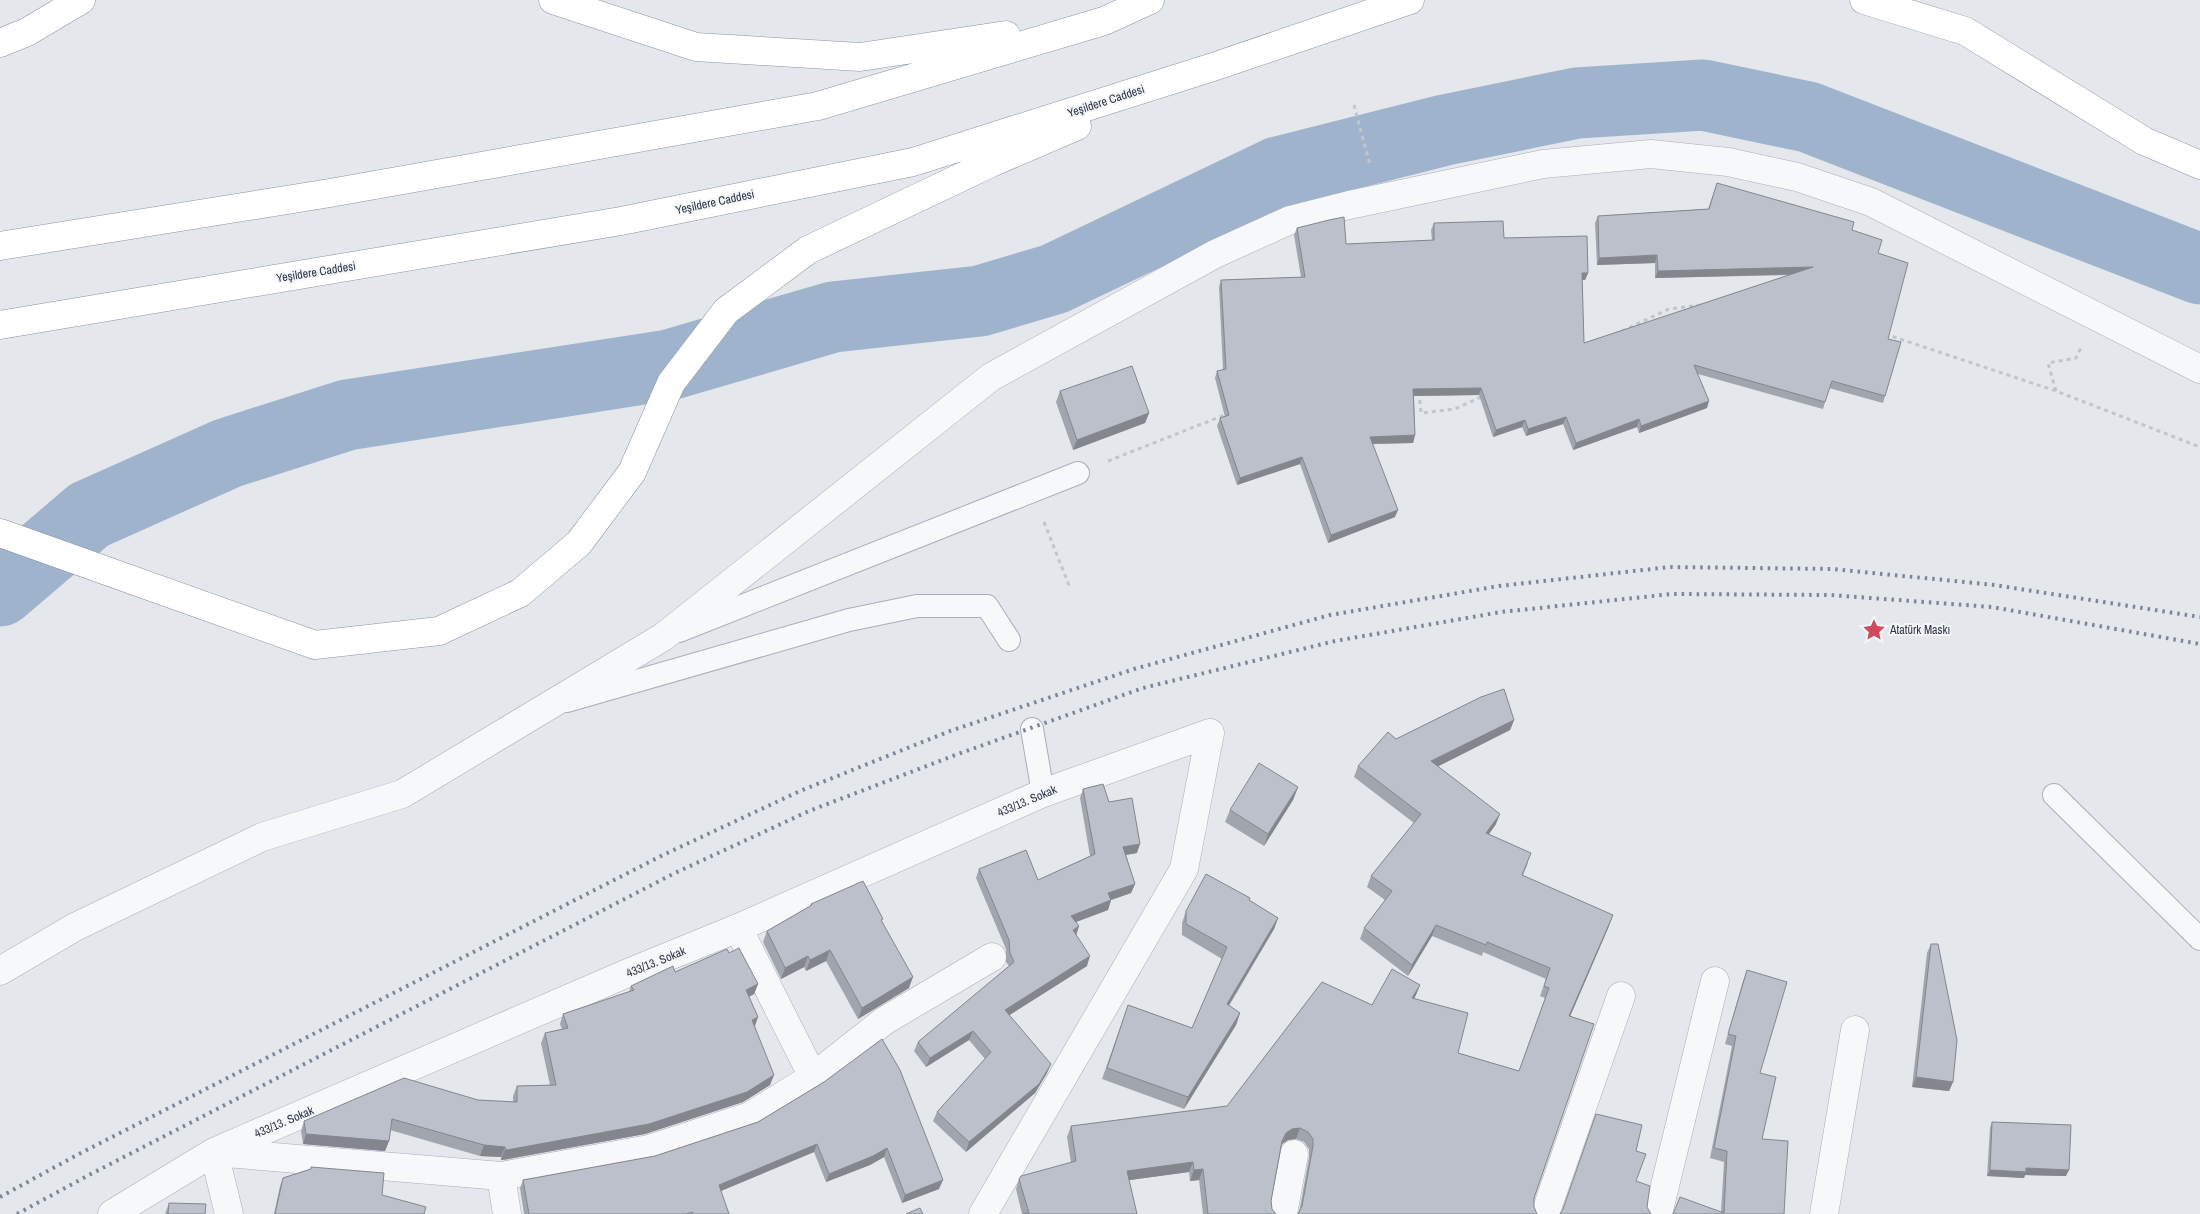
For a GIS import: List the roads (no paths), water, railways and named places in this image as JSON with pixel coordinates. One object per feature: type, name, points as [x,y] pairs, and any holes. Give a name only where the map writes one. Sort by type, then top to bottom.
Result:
[{"type":"highway","points":[[0,43],[27,32],[81,0]]},
{"type":"highway","points":[[553,0],[696,47],[860,57],[1104,20]]},
{"type":"highway","points":[[0,246],[339,191],[818,106],[1104,20],[1150,0]]},
{"type":"highway","name":"Yeşildere Caddesi","points":[[0,325],[621,222],[913,162],[1213,67],[1410,0]]},
{"type":"highway","points":[[1864,0],[1966,31],[2144,141],[2200,165]]},
{"type":"highway","points":[[0,533],[315,644],[439,631],[520,593],[579,543],[632,472],[671,384],[726,312],[808,250],[991,163],[1213,67]]},
{"type":"street","points":[[0,972],[75,927],[262,837],[402,794],[663,637],[991,376],[1215,254],[1290,220],[1349,205],[1543,164],[1651,154],[1728,162],[1797,177],[1870,202],[2200,369]]},
{"type":"street","name":"433/13. Sokak","points":[[112,1214],[214,1152],[630,972],[738,928],[1043,793],[1210,733],[1184,868],[983,1214]]},
{"type":"street","points":[[738,928],[814,1077]]},
{"type":"street","points":[[229,1214],[214,1152],[501,1176],[649,1150],[750,1116],[814,1077],[884,1021],[992,957]]},
{"type":"street","points":[[1658,1214],[1715,981]]},
{"type":"street","points":[[1545,1214],[1621,996]]},
{"type":"street","points":[[1824,1214],[1854,1030]]},
{"type":"street","points":[[1283,1214],[1294,1154]]},
{"type":"street","points":[[501,1176],[507,1214]]},
{"type":"lane","points":[[663,637],[1078,473]]},
{"type":"lane","points":[[546,707],[848,620],[917,606],[987,606],[1009,640]]},
{"type":"lane","points":[[1032,730],[1043,793]]},
{"type":"lane","points":[[2054,795],[2200,939]]},
{"type":"waterway","points":[[0,591],[89,515],[228,453],[347,415],[669,365],[833,317],[980,301],[1054,279],[1278,172],[1445,130],[1577,103],[1703,95],[1808,117],[2200,269]]},
{"type":"railway","points":[[0,1197],[77,1155],[663,855],[800,791],[950,731],[1134,669],[1330,615],[1499,586],[1670,567],[1833,569],[1994,585],[2200,617]]},
{"type":"railway","points":[[17,1214],[675,873],[809,811],[958,754],[1143,688],[1335,641],[1501,612],[1672,594],[1830,595],[1992,607],[2200,644]]},
{"type":"place","name":"Atatürk Maskı","points":[[1874,630]]}]
